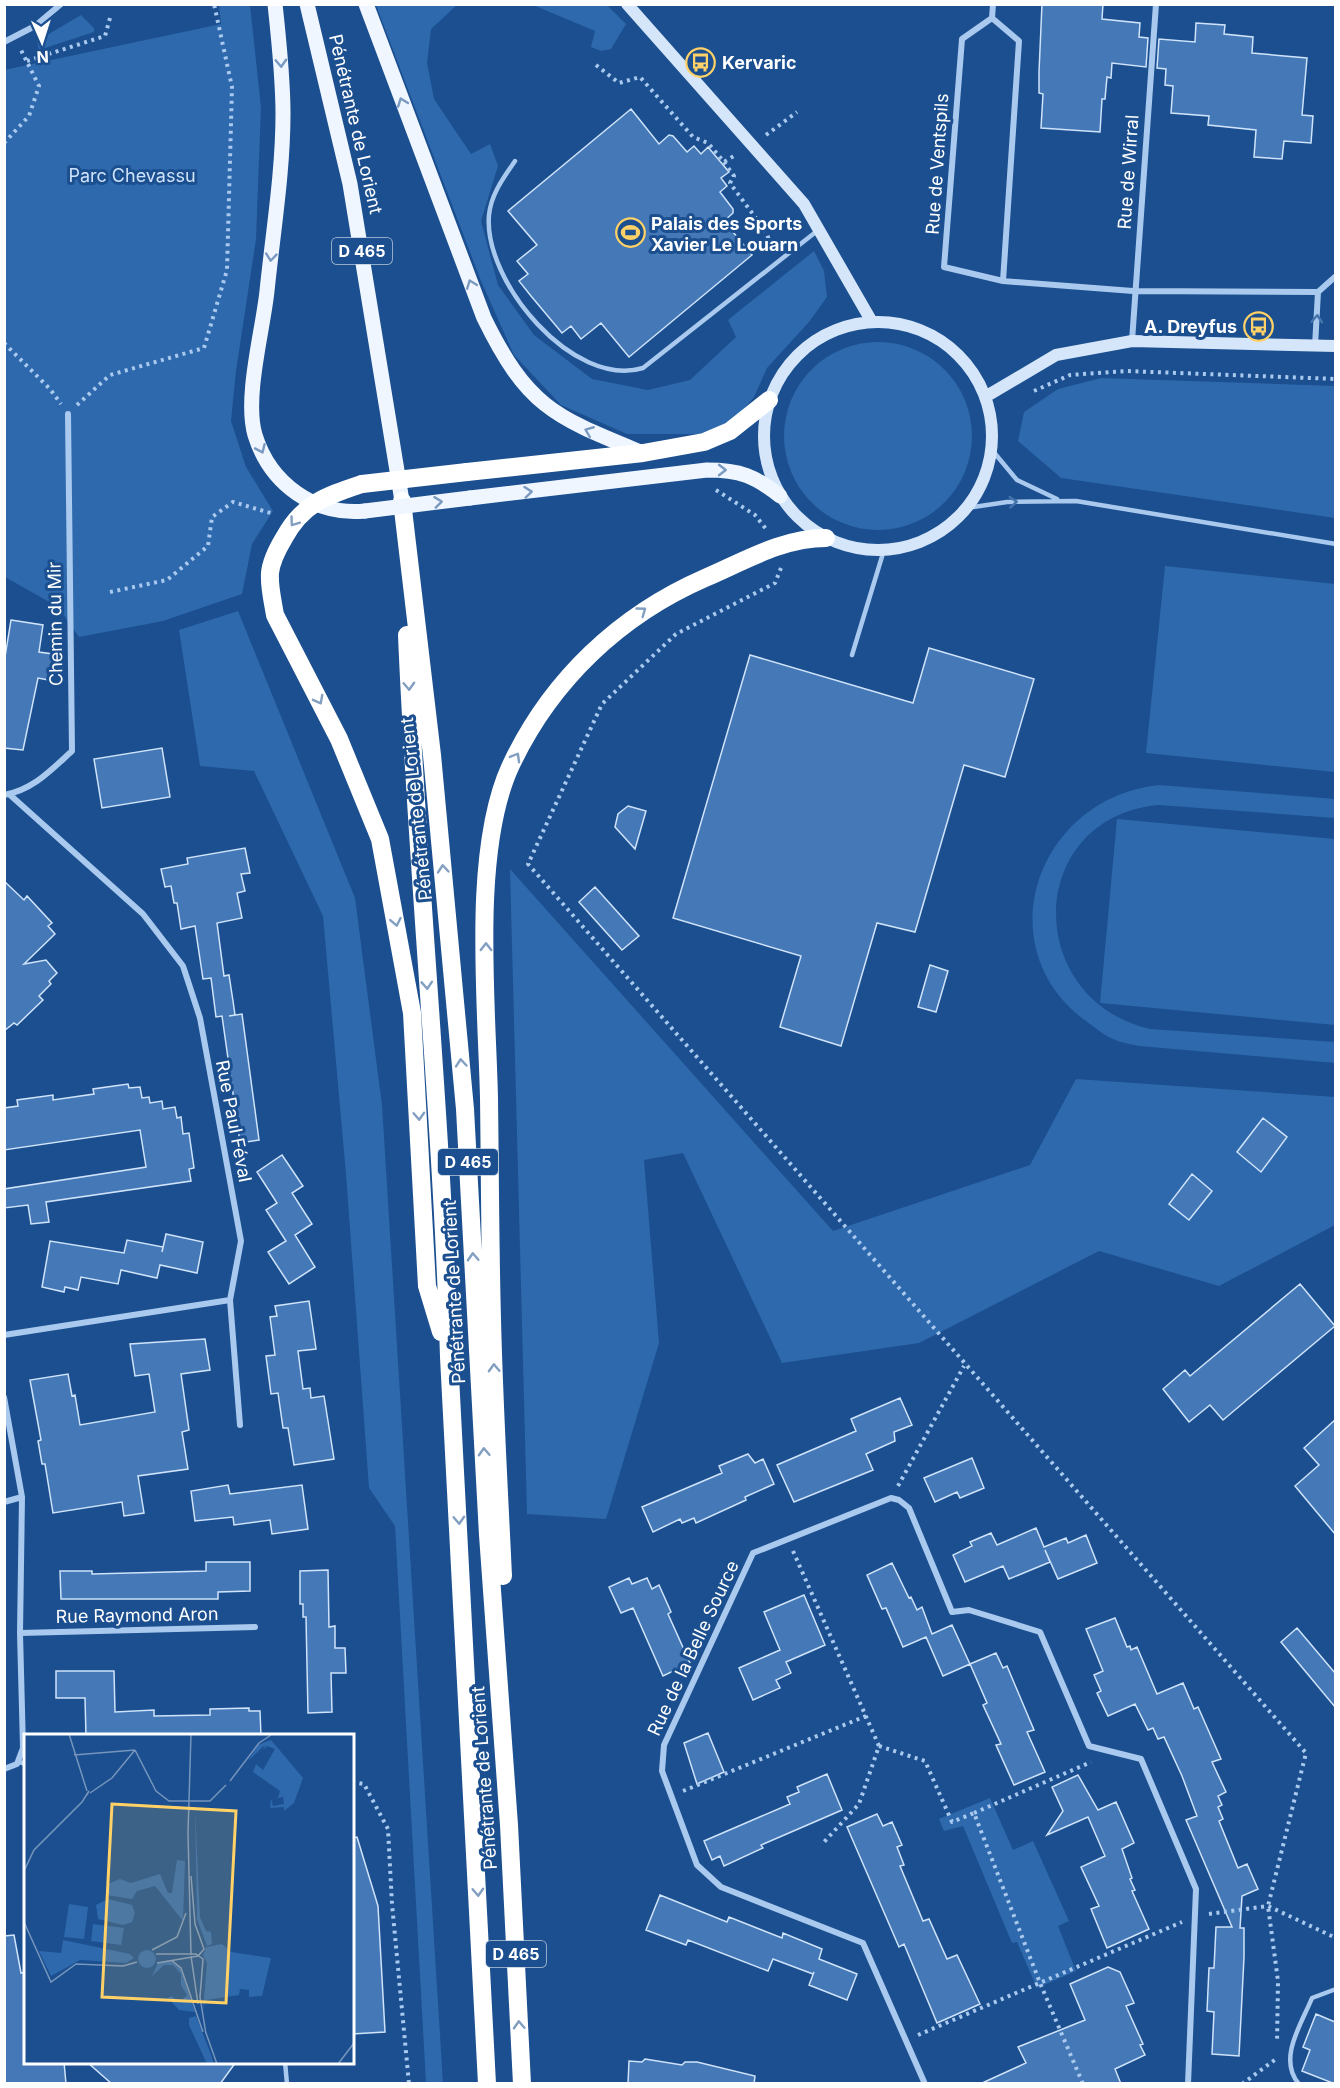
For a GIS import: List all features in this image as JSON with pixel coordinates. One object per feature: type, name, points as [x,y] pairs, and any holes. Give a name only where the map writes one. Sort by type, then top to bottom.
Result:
[{"type":"highway","points":[[449,1357],[428,1286],[412,1013],[380,839],[339,739],[275,615],[270,572],[280,546],[294,520],[327,496],[362,484],[643,453],[704,442],[730,431],[770,400]]},
{"type":"highway","name":"Pénétrante de Lorient","points":[[402,501],[412,763],[446,1256],[449,1357],[487,2084]]},
{"type":"highway","name":"Pénétrante de Lorient","points":[[402,501],[432,755],[465,1109],[489,1546],[509,1825],[522,2084]]},
{"type":"highway","points":[[509,1825],[508,1681],[492,1319],[486,887],[492,824],[510,766],[533,726],[589,654],[649,605],[779,545],[802,538],[826,538]]},
{"type":"main road","points":[[275,4],[283,115],[265,312],[252,408],[255,434],[267,460],[284,483],[313,504],[349,512],[707,470],[732,470],[759,479],[780,496],[801,520],[826,538],[845,546],[884,550],[922,542],[940,532],[967,508],[980,488],[992,450],[992,430],[985,396],[962,358],[947,345],[912,327],[872,322],[843,328],[817,340],[788,366],[770,400],[764,439],[771,478],[780,496]]},
{"type":"main road","name":"Pénétrante de Lorient","points":[[307,4],[350,184],[402,501]]},
{"type":"main road","points":[[366,4],[484,318],[503,356],[526,389],[550,410],[573,424],[643,453]]},
{"type":"main road","points":[[627,4],[804,204],[872,322]]},
{"type":"main road","points":[[632,4],[647,25]]},
{"type":"main road","points":[[985,396],[1056,355],[1132,341],[1335,346]]},
{"type":"street","points":[[4,42],[35,26],[61,4]]},
{"type":"street","points":[[993,4],[992,18],[1019,41],[1003,281]]},
{"type":"street","name":"Rue de Wirral","points":[[1132,341],[1133,291],[1156,4]]},
{"type":"street","name":"Rue de Ventspils","points":[[992,18],[962,39],[944,267],[1003,281],[1133,291],[1318,292]]},
{"type":"street","points":[[1316,346],[1318,292],[1335,276]]},
{"type":"street","name":"Chemin du Mir","points":[[7,795],[42,780],[72,751],[68,414]]},
{"type":"street","name":"Rue Paul Féval","points":[[7,795],[143,914],[183,966],[200,1018],[241,1241],[230,1300],[240,1425]]},
{"type":"street","points":[[4,1335],[230,1300]]},
{"type":"street","points":[[4,1397],[22,1497],[20,1633],[23,1748],[22,1763],[7,1769]]},
{"type":"street","points":[[4,1502],[22,1497]]},
{"type":"street","points":[[891,1498],[905,1503],[909,1508],[952,1612],[969,1610],[1040,1632],[1089,1746],[1110,1754],[1141,1760],[1197,1889],[1188,2084]]},
{"type":"street","name":"Rue de la Belle Source","points":[[891,1498],[753,1554],[664,1745],[662,1771],[698,1865],[712,1881],[721,1887],[863,1943],[925,2084]]},
{"type":"street","name":"Rue Raymond Aron","points":[[20,1633],[255,1627]]},
{"type":"lane","points":[[515,161],[497,188],[489,214],[496,264],[534,321],[565,348],[597,365],[627,373],[643,368],[819,230]]},
{"type":"lane","points":[[992,450],[1017,480],[1059,500]]},
{"type":"lane","points":[[967,508],[1007,502],[1059,500],[1335,544]]},
{"type":"lane","points":[[852,655],[884,550]]},
{"type":"lane","points":[[1299,2084],[1291,2070],[1290,2052],[1312,1998],[1335,1989]]},
{"type":"lane","points":[[285,2064],[286,2084]]},
{"type":"path","points":[[4,343],[50,389],[68,414],[110,375],[204,348],[227,270],[228,236],[232,87],[214,4]]},
{"type":"path","points":[[27,61],[105,36],[110,18]]},
{"type":"path","points":[[4,143],[29,116],[39,86],[15,36]]},
{"type":"path","points":[[596,65],[619,83],[640,77],[693,137],[708,142],[734,176],[730,183],[766,232],[778,262]]},
{"type":"path","points":[[774,130],[797,112]]},
{"type":"path","points":[[724,162],[752,144]]},
{"type":"path","points":[[1014,380],[1025,395],[1070,375],[1126,371],[1335,379]]},
{"type":"path","points":[[715,489],[754,515],[779,545],[782,569],[775,583],[676,634],[602,704],[528,864],[964,1366],[1306,1753],[1268,1906],[1278,1981],[1276,2058]]},
{"type":"path","points":[[110,592],[167,580],[208,546],[212,517],[233,502],[294,520]]},
{"type":"path","points":[[891,1498],[964,1366]]},
{"type":"path","points":[[788,1540],[879,1746],[859,1804],[824,1842]]},
{"type":"path","points":[[672,1796],[866,1716]]},
{"type":"path","points":[[879,1746],[925,1761],[952,1822],[1110,1754]]},
{"type":"path","points":[[354,1782],[364,1784],[388,1829],[392,1904],[409,2084]]},
{"type":"path","points":[[974,1813],[1040,1983],[1083,2084]]},
{"type":"path","points":[[907,2040],[1195,1916],[1268,1906],[1335,1938]]},
{"type":"path","points":[[1242,2084],[1276,2058],[1290,2052]]},
{"type":"green space","name":"Parc Chevassu","points":[[219,5],[250,5],[261,107],[256,239],[236,371],[231,421],[246,467],[273,511],[252,544],[242,594],[163,621],[79,637],[58,607],[5,577],[4,70],[221,24]]},
{"type":"green space","points":[[376,5],[457,5],[431,29],[427,63],[434,99],[471,154],[490,144],[498,166],[481,221],[498,285],[534,335],[592,379],[648,390],[690,380],[736,337],[728,320],[814,251],[824,271],[827,297],[809,322],[767,368],[754,397],[735,420],[699,434],[627,434],[561,405],[514,355],[481,281]]},
{"type":"green space","points":[[533,5],[607,5],[626,24],[611,49],[601,51],[591,47],[595,31]]},
{"type":"green space","points":[[81,15],[94,28],[94,32],[39,50],[37,41]]},
{"type":"green space","points":[[887,342],[914,349],[945,369],[965,400],[971,418],[971,454],[965,472],[945,503],[914,523],[896,529],[869,530],[834,519],[818,509],[805,496],[791,472],[785,454],[784,427],[795,392],[805,376],[818,363],[842,349],[860,343]]},
{"type":"green space","points":[[1101,378],[1335,386],[1335,518],[1061,478],[1018,441],[1024,412],[1058,389]]},
{"type":"green space","points":[[1165,566],[1335,584],[1335,772],[1146,753]]},
{"type":"green space","points":[[238,611],[355,898],[382,1105],[443,2083],[426,2083],[395,1526],[369,1488],[346,1174],[323,916],[254,771],[200,766],[179,630]]},
{"type":"green space","points":[[1159,785],[1335,799],[1335,818],[1158,805],[1114,817],[1083,841],[1063,874],[1056,911],[1061,948],[1079,983],[1108,1011],[1150,1029],[1335,1042],[1335,1063],[1139,1046],[1107,1036],[1057,994],[1039,958],[1033,920],[1038,882],[1055,847],[1081,818],[1116,796]]},
{"type":"green space","points":[[1117,819],[1335,839],[1335,1025],[1100,1003]]},
{"type":"green space","points":[[510,869],[833,1231],[1030,1165],[1076,1079],[1335,1097],[1335,1225],[1219,1286],[1099,1251],[919,1343],[782,1363],[683,1153],[644,1160],[659,1343],[606,1519],[527,1514]]},
{"type":"green space","points":[[990,1798],[1013,1850],[1033,1841],[1069,1921],[1058,1926],[1076,1971],[1037,1988],[1017,1942],[1012,1943],[963,1826],[944,1831],[939,1819]]},
{"type":"building","points":[[1042,4],[1103,4],[1102,19],[1140,23],[1139,37],[1148,38],[1146,67],[1112,63],[1111,78],[1107,77],[1105,99],[1102,99],[1100,132],[1041,128],[1043,94],[1039,93],[1039,72]]},
{"type":"building","points":[[1196,23],[1225,25],[1224,34],[1253,37],[1252,53],[1307,58],[1302,115],[1313,116],[1311,143],[1284,141],[1282,159],[1254,157],[1256,130],[1208,125],[1209,116],[1171,113],[1173,86],[1165,85],[1166,69],[1157,68],[1159,39],[1195,42]]},
{"type":"building","name":"Palais des Sports Xavier Le Louarn","points":[[631,109],[659,144],[669,135],[673,136],[687,152],[694,146],[701,154],[708,147],[729,172],[721,178],[727,186],[720,192],[733,209],[733,213],[724,221],[752,255],[629,357],[601,323],[581,339],[571,326],[562,333],[531,296],[519,281],[528,274],[517,261],[537,245],[508,211]]},
{"type":"building","points":[[11,620],[43,625],[39,652],[53,654],[49,680],[38,678],[23,750],[4,748],[4,663]]},
{"type":"building","points":[[929,648],[1034,679],[1005,777],[964,765],[915,932],[877,923],[841,1046],[780,1027],[801,956],[673,918],[750,655],[913,703]]},
{"type":"building","points":[[162,748],[170,797],[102,808],[94,759]]},
{"type":"building","points":[[628,806],[646,811],[635,849],[615,827],[618,814]]},
{"type":"building","points":[[245,848],[250,873],[241,874],[245,891],[237,893],[242,918],[217,923],[224,976],[229,975],[235,1015],[229,1016],[242,1014],[259,1140],[240,1143],[222,1016],[216,1017],[211,978],[203,979],[195,926],[181,929],[177,903],[174,903],[171,886],[165,887],[161,869],[188,864],[187,858]]},
{"type":"building","points":[[4,881],[24,900],[27,896],[52,923],[48,926],[55,934],[24,964],[46,960],[57,973],[49,981],[51,984],[39,996],[43,1000],[17,1025],[14,1023],[4,1031]]},
{"type":"building","points":[[595,887],[639,936],[622,950],[579,902]]},
{"type":"building","points":[[930,965],[948,971],[936,1012],[918,1007]]},
{"type":"building","points":[[128,1084],[129,1088],[140,1087],[142,1098],[149,1097],[150,1103],[162,1101],[163,1109],[175,1107],[177,1118],[181,1117],[183,1134],[189,1133],[194,1168],[189,1169],[191,1181],[46,1202],[49,1222],[31,1224],[28,1205],[4,1208],[4,1189],[146,1167],[140,1130],[4,1150],[4,1108],[18,1106],[17,1100],[53,1095],[53,1100],[94,1094],[93,1089]]},
{"type":"building","points":[[1263,1118],[1287,1137],[1261,1172],[1237,1152]]},
{"type":"building","points":[[282,1155],[303,1186],[292,1193],[312,1224],[295,1235],[315,1267],[289,1284],[268,1252],[286,1241],[266,1210],[277,1203],[257,1172]]},
{"type":"building","points":[[1192,1174],[1212,1191],[1189,1220],[1169,1204]]},
{"type":"building","points":[[166,1234],[203,1242],[197,1273],[160,1265],[157,1278],[121,1270],[118,1284],[81,1277],[78,1290],[65,1287],[64,1292],[42,1287],[50,1241],[124,1253],[127,1240],[163,1247],[162,1252]]},
{"type":"building","points":[[1300,1284],[1335,1326],[1223,1420],[1210,1405],[1189,1422],[1163,1389],[1185,1370],[1190,1376]]},
{"type":"building","points":[[309,1301],[316,1349],[298,1351],[303,1389],[310,1388],[311,1398],[324,1396],[334,1459],[294,1465],[288,1428],[283,1428],[278,1393],[271,1394],[266,1356],[275,1355],[270,1317],[277,1316],[275,1306]]},
{"type":"building","points":[[205,1339],[210,1370],[181,1374],[189,1430],[182,1432],[188,1469],[138,1476],[144,1513],[124,1516],[122,1502],[53,1513],[45,1464],[42,1464],[38,1441],[41,1440],[30,1380],[68,1374],[72,1396],[75,1395],[80,1425],[155,1412],[149,1374],[135,1376],[130,1344]]},
{"type":"building","points":[[900,1398],[912,1425],[894,1432],[895,1441],[866,1454],[873,1470],[794,1502],[777,1465],[856,1431],[851,1419]]},
{"type":"building","points":[[1335,1420],[1335,1534],[1295,1486],[1319,1465],[1304,1448]]},
{"type":"building","points":[[748,1454],[755,1463],[763,1459],[774,1484],[696,1523],[694,1518],[682,1523],[680,1519],[653,1532],[642,1507],[722,1473],[719,1466]]},
{"type":"building","points":[[972,1458],[984,1488],[960,1498],[957,1492],[935,1502],[924,1478]]},
{"type":"building","points":[[228,1485],[230,1494],[302,1485],[308,1529],[272,1534],[270,1520],[234,1525],[233,1517],[195,1521],[191,1491]]},
{"type":"building","points":[[1036,1528],[1044,1547],[1066,1538],[1068,1543],[1086,1535],[1097,1563],[1058,1579],[1045,1550],[1050,1562],[1009,1579],[1003,1566],[965,1582],[953,1555],[972,1546],[970,1542],[991,1533],[997,1545]]},
{"type":"building","points":[[206,1562],[250,1562],[250,1591],[218,1592],[218,1599],[61,1599],[60,1571],[92,1571],[92,1574],[206,1571]]},
{"type":"building","points":[[892,1563],[917,1610],[922,1607],[932,1634],[952,1625],[970,1664],[943,1676],[926,1637],[903,1647],[886,1608],[882,1609],[867,1575]]},
{"type":"building","points":[[328,1570],[329,1627],[335,1626],[335,1648],[345,1648],[346,1673],[331,1673],[332,1712],[308,1713],[306,1617],[303,1617],[303,1604],[300,1604],[300,1571]]},
{"type":"building","points":[[629,1578],[632,1584],[647,1578],[652,1589],[659,1585],[671,1612],[668,1614],[690,1663],[663,1676],[633,1608],[621,1613],[609,1587]]},
{"type":"building","points":[[804,1595],[825,1645],[786,1662],[791,1673],[776,1680],[780,1688],[753,1700],[739,1668],[780,1650],[764,1612]]},
{"type":"building","points":[[1115,1618],[1127,1647],[1130,1646],[1131,1650],[1137,1647],[1157,1694],[1183,1683],[1194,1709],[1198,1707],[1221,1759],[1212,1762],[1226,1792],[1218,1796],[1222,1805],[1218,1807],[1223,1819],[1219,1821],[1238,1868],[1247,1864],[1258,1889],[1242,1896],[1240,1928],[1244,1928],[1244,1957],[1239,2056],[1212,2054],[1214,2012],[1207,2011],[1209,1968],[1214,1968],[1216,1927],[1232,1927],[1186,1820],[1197,1816],[1182,1776],[1164,1737],[1158,1739],[1153,1728],[1148,1730],[1135,1704],[1108,1716],[1097,1693],[1101,1691],[1094,1675],[1103,1671],[1086,1629]]},
{"type":"building","points":[[1297,1628],[1335,1673],[1335,1707],[1281,1642]]},
{"type":"building","points":[[996,1653],[1003,1668],[1007,1666],[1034,1730],[1027,1732],[1045,1772],[1014,1785],[996,1745],[1001,1744],[983,1705],[987,1703],[970,1664]]},
{"type":"building","points":[[56,1671],[114,1671],[115,1712],[154,1710],[154,1716],[210,1715],[210,1709],[249,1708],[249,1711],[260,1711],[261,1734],[86,1734],[85,1698],[56,1698]]},
{"type":"building","points":[[708,1733],[724,1772],[697,1784],[684,1743]]},
{"type":"building","points":[[827,1774],[842,1810],[761,1845],[763,1848],[724,1866],[720,1856],[712,1860],[704,1841],[790,1804],[787,1797],[799,1792],[797,1787]]},
{"type":"building","points":[[1078,1775],[1098,1810],[1116,1802],[1134,1843],[1122,1849],[1135,1890],[1132,1891],[1149,1929],[1107,1948],[1091,1909],[1099,1906],[1081,1867],[1105,1856],[1088,1817],[1047,1835],[1063,1811],[1052,1787]]},
{"type":"building","points":[[877,1814],[883,1826],[892,1822],[902,1845],[897,1847],[904,1865],[900,1866],[923,1921],[929,1919],[947,1959],[957,1955],[980,2004],[937,2023],[904,1944],[899,1947],[847,1827]]},
{"type":"building","points":[[357,1837],[378,1906],[385,2032],[354,2034],[354,1838]]},
{"type":"building","points":[[660,1895],[727,1922],[729,1917],[782,1938],[783,1933],[822,1949],[819,1959],[857,1974],[847,2000],[809,1985],[814,1972],[813,1974],[773,1959],[768,1971],[688,1940],[686,1945],[646,1930]]},
{"type":"building","points":[[14,1935],[21,1973],[24,1972],[24,2064],[64,2064],[66,2084],[4,2084],[4,1936]]},
{"type":"building","points":[[1108,1967],[1120,1972],[1134,2003],[1126,2006],[1143,2044],[1140,2045],[1145,2055],[1115,2069],[1121,2084],[980,2084],[1026,2063],[1018,2047],[1085,2020],[1070,1984]]},
{"type":"building","points":[[1316,2014],[1335,2022],[1335,2084],[1302,2071],[1310,2050],[1303,2047]]},
{"type":"building","points":[[645,2059],[682,2065],[685,2062],[697,2062],[755,2076],[754,2084],[628,2084],[629,2061],[642,2062]]},
{"type":"building","points":[[89,2064],[235,2064],[220,2084],[112,2084]]},
{"type":"place","name":"Kervaric","points":[[701,62]]},
{"type":"place","name":"Palais des Sports Xavier Le Louarn","points":[[630,233]]},
{"type":"place","name":"A. Dreyfus","points":[[1258,326]]}]
